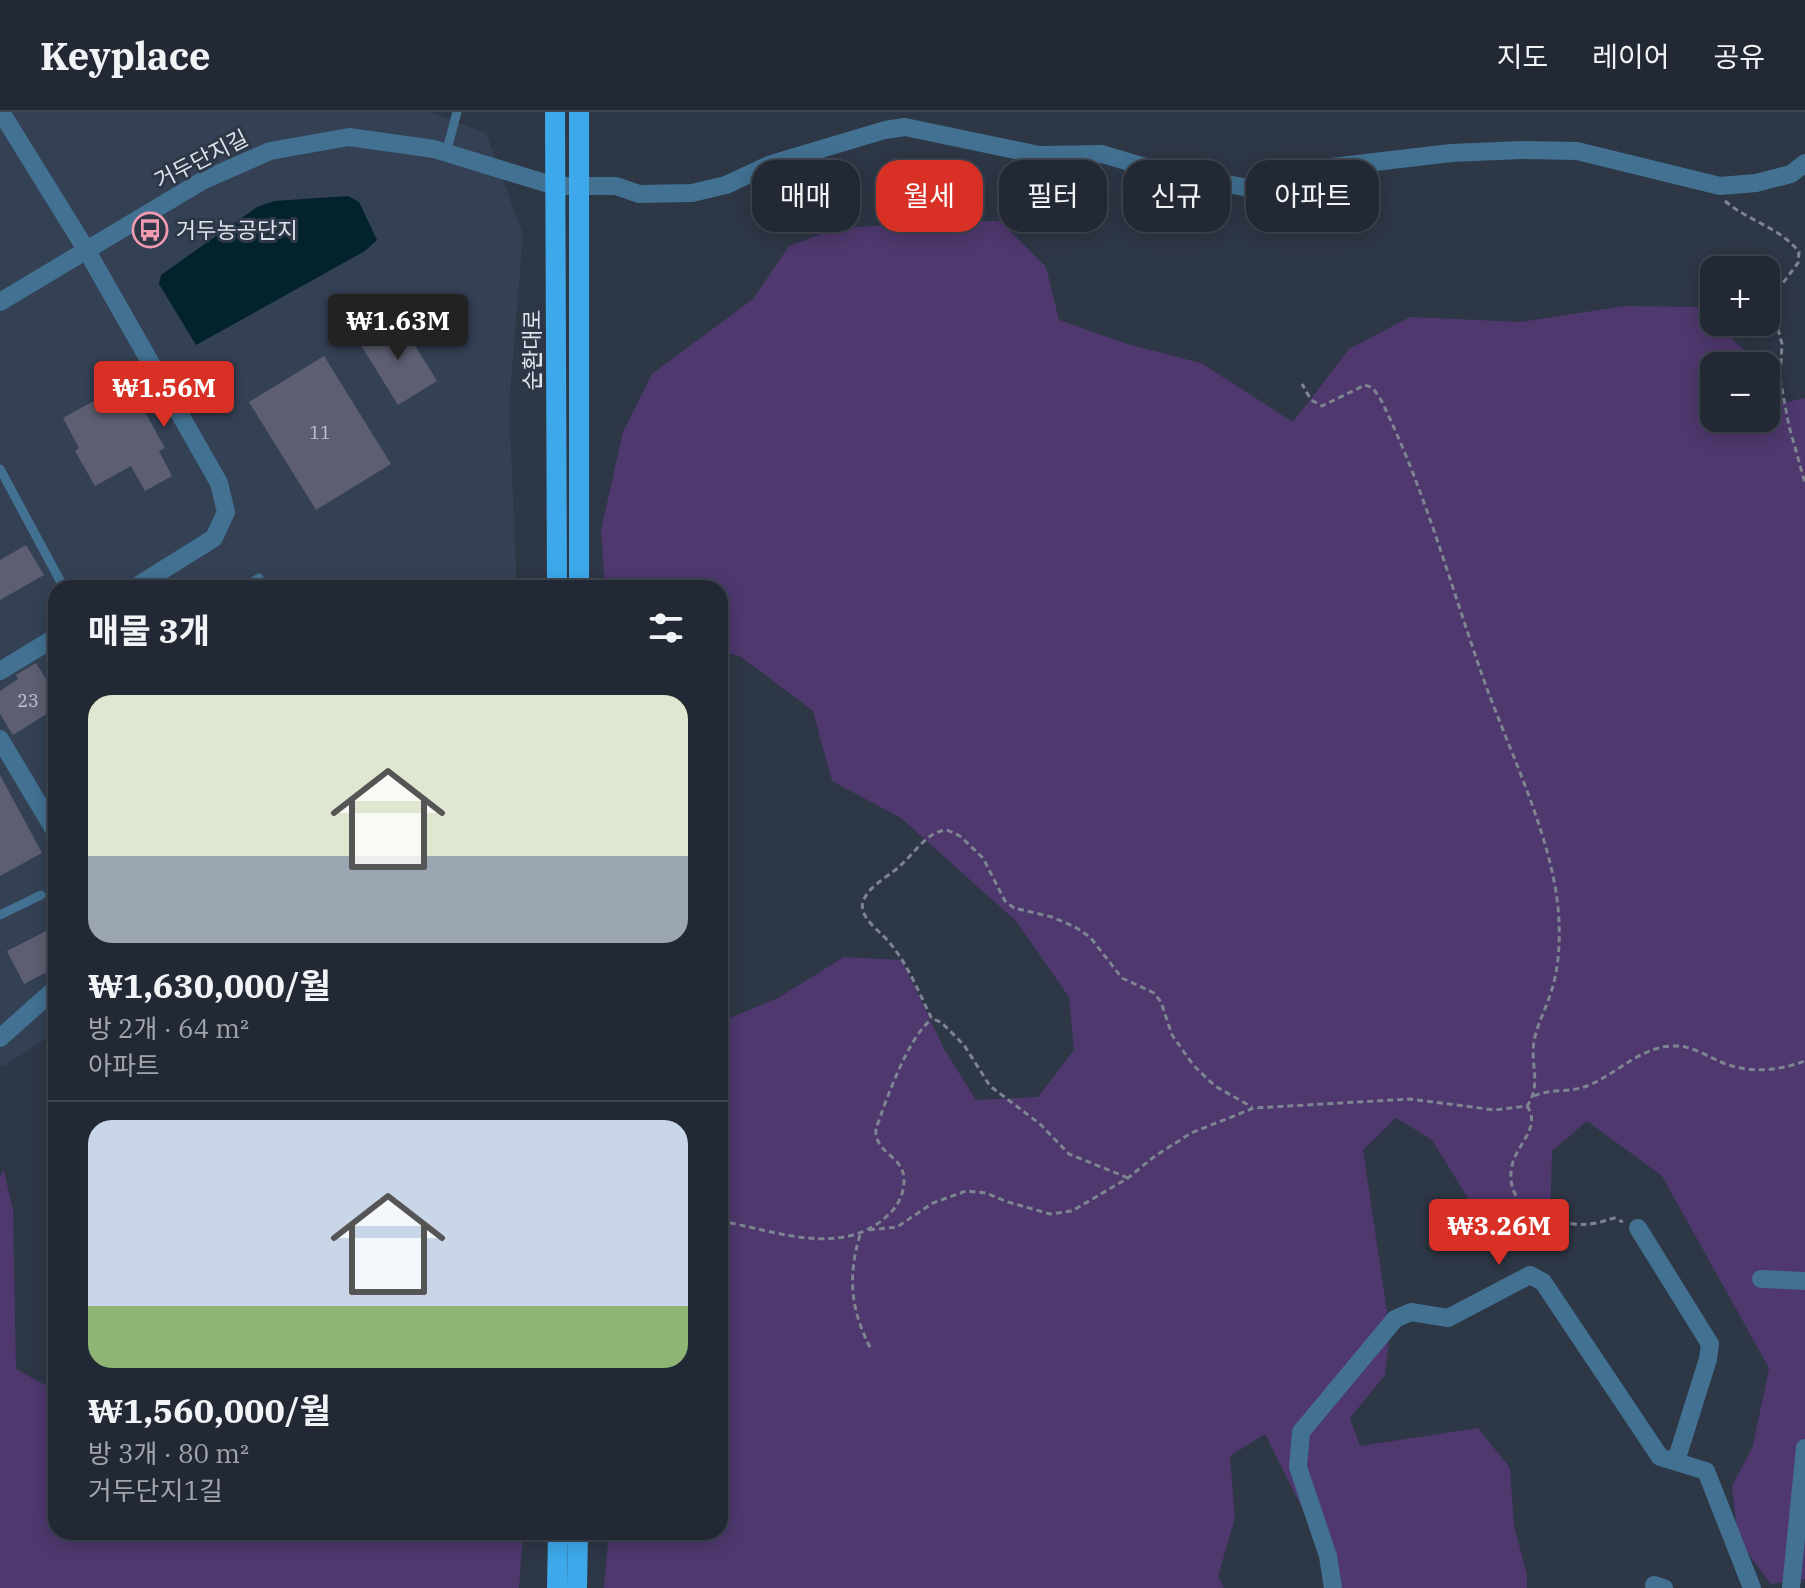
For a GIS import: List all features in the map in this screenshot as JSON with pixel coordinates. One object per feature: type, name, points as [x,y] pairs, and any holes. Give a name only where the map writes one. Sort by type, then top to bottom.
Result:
[{"type":"main road","name":"순환대로","points":[[555,112],[557,580]]},
{"type":"main road","points":[[579,112],[579,580]]},
{"type":"main road","points":[[557,1588],[558,1540]]},
{"type":"main road","points":[[577,1588],[578,1540]]},
{"type":"street","points":[[1,112],[87,251],[219,483],[226,512],[214,538],[147,580]]},
{"type":"street","name":"거두단지길","points":[[0,302],[202,181],[270,151],[349,137],[446,153],[555,186],[616,186],[639,194],[692,193],[726,185],[771,164],[885,130],[905,127],[1039,155],[1102,154],[1199,183],[1260,190],[1283,190],[1332,167],[1451,153],[1577,151],[1720,186],[1756,183],[1791,174],[1805,163]]},
{"type":"street","points":[[0,671],[48,644]]},
{"type":"street","points":[[0,739],[48,820]]},
{"type":"street","points":[[0,1038],[48,995]]},
{"type":"street","points":[[1638,1228],[1710,1344],[1676,1461]]},
{"type":"street","points":[[1333,1588],[1328,1556],[1298,1467],[1301,1432],[1395,1319],[1411,1312],[1448,1318],[1530,1275],[1543,1282],[1660,1457],[1706,1471],[1752,1588]]},
{"type":"street","points":[[1761,1279],[1805,1281]]},
{"type":"street","points":[[1791,1588],[1805,1448]]},
{"type":"lane","points":[[446,153],[457,112]]},
{"type":"lane","points":[[0,469],[60,580]]},
{"type":"lane","points":[[0,915],[41,895]]},
{"type":"path","points":[[1720,186],[1726,203],[1784,236],[1799,252],[1798,263],[1780,286]]},
{"type":"path","points":[[1779,336],[1782,344],[1780,379],[1805,483]]},
{"type":"path","points":[[869,1230],[897,1227],[933,1203],[966,1191],[986,1193],[1033,1210],[1061,1213],[1081,1207],[1191,1133],[1254,1108],[1410,1099],[1495,1110],[1527,1106],[1534,1096],[1534,1039],[1554,980],[1559,925],[1554,880],[1531,806],[1469,638],[1416,479],[1381,400],[1373,388],[1365,385],[1322,406],[1311,400],[1302,384]]},
{"type":"path","points":[[1128,1178],[1069,1154],[1040,1124],[990,1086],[964,1045],[941,1022],[932,1019],[897,953],[867,918],[862,909],[863,901],[932,835],[947,830],[960,836],[983,858],[1005,901],[1014,908],[1052,917],[1090,937],[1122,978],[1154,993],[1161,1002],[1172,1035],[1194,1066],[1215,1086],[1254,1108]]},
{"type":"path","points":[[728,1223],[803,1238],[860,1235],[890,1214],[901,1197],[904,1179],[901,1165],[880,1148],[876,1129],[909,1050],[924,1025],[932,1019]]},
{"type":"path","points":[[1534,1096],[1546,1091],[1571,1091],[1590,1085],[1636,1058],[1664,1047],[1686,1047],[1723,1063],[1747,1069],[1769,1069],[1805,1061]]},
{"type":"path","points":[[1527,1106],[1532,1113],[1531,1129],[1512,1165],[1514,1192],[1518,1201],[1534,1215],[1548,1220],[1590,1226],[1614,1218],[1638,1228]]},
{"type":"path","points":[[860,1235],[854,1254],[851,1294],[858,1323],[872,1351]]},
{"type":"shaded area","name":"거두농공단지","points":[[0,112],[430,112],[486,133],[523,235],[509,406],[517,580],[48,580],[48,1037],[4,1066],[0,1065]]},
{"type":"shaded area","points":[[348,196],[359,202],[377,240],[365,251],[196,345],[159,284],[161,275],[257,207],[274,201]]},
{"type":"shaded area","points":[[983,221],[999,221],[999,232],[1011,232],[1046,267],[1059,320],[1127,344],[1201,363],[1293,422],[1349,349],[1410,317],[1521,322],[1624,306],[1699,307],[1700,336],[1729,336],[1746,352],[1700,352],[1700,432],[1780,432],[1780,403],[1805,398],[1805,1579],[1771,1584],[1738,1540],[1732,1486],[1753,1446],[1769,1368],[1662,1176],[1587,1121],[1552,1151],[1550,1226],[1502,1243],[1474,1208],[1432,1140],[1396,1118],[1363,1150],[1390,1332],[1385,1375],[1350,1418],[1360,1446],[1478,1428],[1510,1468],[1514,1526],[1527,1575],[1527,1588],[1329,1588],[1311,1526],[1265,1434],[1230,1456],[1235,1518],[1218,1576],[1224,1588],[604,1588],[608,1540],[728,1540],[728,1019],[778,998],[844,957],[902,960],[944,1049],[976,1100],[1038,1097],[1074,1050],[1069,997],[1016,921],[901,818],[832,781],[813,711],[740,656],[728,654],[728,580],[604,580],[601,530],[623,432],[652,374],[753,299],[789,246],[827,232],[860,232],[860,227],[876,226],[876,232],[983,232]]},
{"type":"shaded area","points":[[4,1171],[13,1210],[16,1369],[48,1387],[48,1540],[522,1540],[519,1588],[0,1588],[0,1176]]},
{"type":"building","points":[[398,318],[437,381],[398,405],[359,342]]},
{"type":"building","points":[[324,356],[391,464],[316,510],[249,402]]},
{"type":"building","points":[[128,382],[165,448],[159,451],[172,476],[145,491],[131,466],[95,486],[75,451],[79,448],[63,418]]},
{"type":"building","points":[[26,545],[44,575],[0,600],[0,560]]},
{"type":"building","points":[[36,663],[48,682],[48,713],[13,735],[0,714],[0,691],[18,679],[16,675]]},
{"type":"building","points":[[0,775],[42,853],[0,876]]},
{"type":"building","points":[[48,930],[48,971],[24,984],[7,951]]},
{"type":"place","name":"거두농공단지","points":[[150,230]]}]
